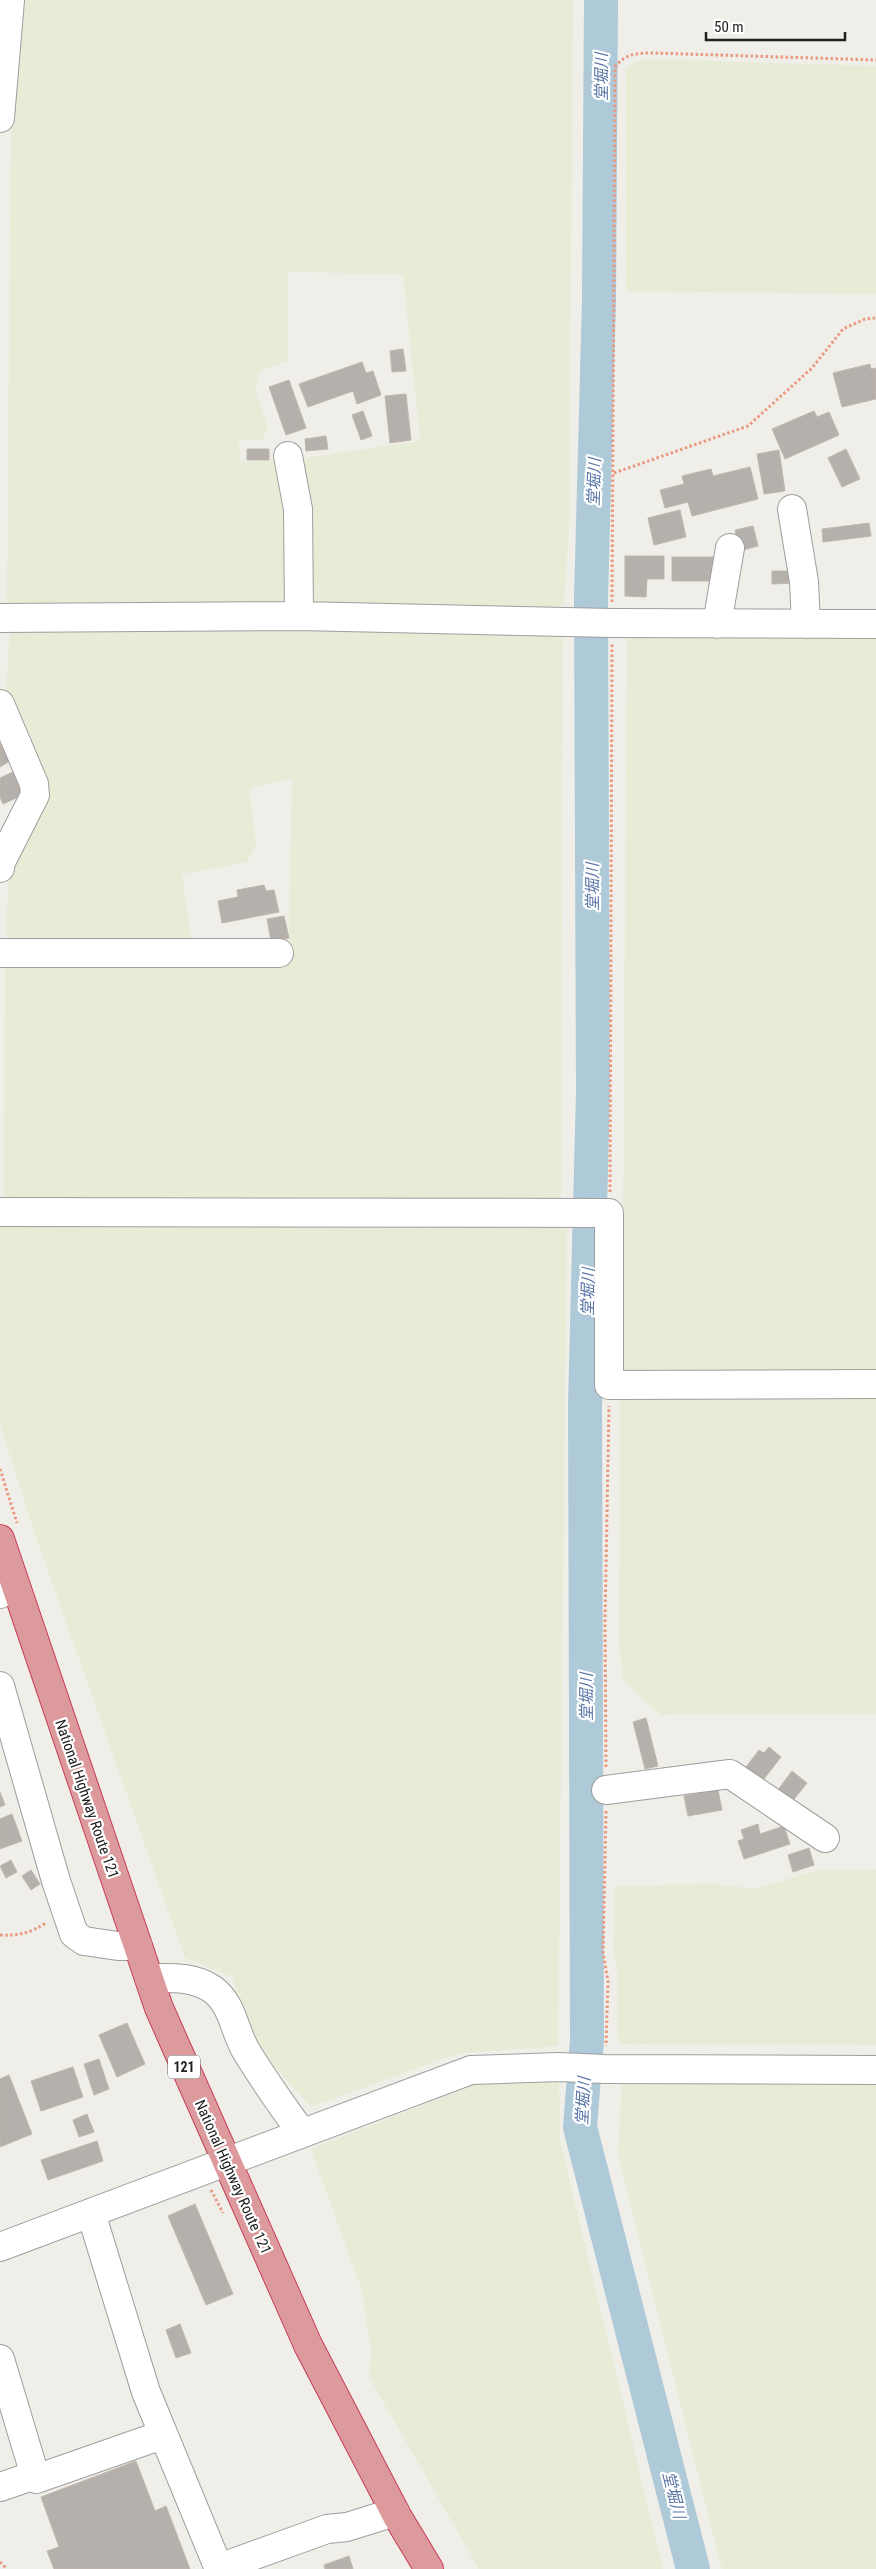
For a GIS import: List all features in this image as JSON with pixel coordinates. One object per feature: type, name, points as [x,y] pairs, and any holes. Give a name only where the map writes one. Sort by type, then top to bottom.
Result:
[{"type":"highway","name":"National Highway Route 121","points":[[0,1539],[7,1590],[138,1946],[158,2008],[308,2345],[395,2512],[429,2569]]},
{"type":"street","points":[[0,118],[10,0]]},
{"type":"street","points":[[288,456],[298,509],[299,616]]},
{"type":"street","points":[[792,509],[804,582],[806,624]]},
{"type":"street","points":[[717,624],[730,548]]},
{"type":"street","points":[[0,618],[299,616],[612,623],[876,624]]},
{"type":"street","points":[[0,704],[34,784],[35,795],[0,868]]},
{"type":"street","points":[[0,953],[279,953]]},
{"type":"street","points":[[0,1212],[609,1213],[609,1385],[876,1384]]},
{"type":"street","points":[[0,1686],[74,1934],[84,1941],[118,1946],[138,1946]]},
{"type":"street","points":[[606,1790],[730,1774],[825,1838]]},
{"type":"street","points":[[149,1978],[184,1978],[204,1984],[224,1999],[243,2046],[262,2078],[301,2132]]},
{"type":"street","points":[[0,2247],[301,2132],[471,2070],[559,2067],[605,2070],[876,2070]]},
{"type":"street","points":[[91,2213],[146,2392],[162,2435],[219,2569],[327,2529],[347,2527],[395,2512]]},
{"type":"street","points":[[0,2359],[36,2479],[162,2435]]},
{"type":"street","points":[[0,2487],[35,2475]]},
{"type":"path","points":[[609,1213],[615,67],[622,59],[632,55],[654,53],[876,60]]},
{"type":"path","points":[[614,473],[748,426],[812,368],[843,329],[865,319],[876,318]]},
{"type":"path","points":[[605,2070],[608,1981],[603,1953],[606,1790],[605,1621],[609,1385]]},
{"type":"path","points":[[0,1935],[18,1936],[31,1932],[66,1910]]},
{"type":"path","points":[[0,2562],[7,2569]]},
{"type":"green space","points":[[20,0],[573,0],[569,525],[564,604],[555,611],[310,607],[300,465],[306,458],[420,441],[403,274],[288,272],[288,361],[258,372],[256,394],[268,426],[263,440],[239,440],[240,462],[279,461],[288,500],[287,604],[10,605],[7,600],[11,106]]},
{"type":"green space","points":[[641,59],[876,66],[876,294],[626,291],[626,69]]},
{"type":"green space","points":[[10,626],[563,630],[561,1200],[4,1200],[5,956],[288,960],[292,778],[249,788],[256,844],[247,862],[182,874],[192,943],[22,941],[6,936],[9,866],[43,804],[6,696]]},
{"type":"green space","points":[[627,630],[876,633],[876,1371],[622,1371]]},
{"type":"green space","points":[[0,1218],[567,1226],[558,2046],[465,2053],[442,2059],[311,2107],[268,2060],[248,2032],[239,2008],[233,1977],[185,1958],[33,1529],[0,1424]]},
{"type":"green space","points":[[876,1390],[876,1713],[660,1715],[623,1680],[619,1644],[620,1403],[624,1391]]},
{"type":"green space","points":[[876,1869],[876,2045],[623,2044],[617,2036],[617,1964],[613,1956],[615,1886],[713,1884],[755,1889],[815,1871]]},
{"type":"green space","points":[[622,2081],[876,2083],[876,2569],[722,2569],[618,2154]]},
{"type":"green space","points":[[482,2082],[559,2082],[560,2141],[663,2569],[479,2569],[369,2377],[371,2351],[362,2291],[311,2149]]},
{"type":"building","points":[[403,349],[406,371],[392,372],[390,351]]},
{"type":"building","points":[[362,362],[366,373],[373,371],[381,395],[357,404],[353,391],[308,407],[299,384]]},
{"type":"building","points":[[870,364],[871,369],[876,368],[876,399],[842,407],[833,373]]},
{"type":"building","points":[[289,380],[306,428],[286,435],[269,387]]},
{"type":"building","points":[[406,394],[411,440],[390,443],[385,396]]},
{"type":"building","points":[[363,411],[372,436],[361,440],[352,415]]},
{"type":"building","points":[[814,411],[817,417],[829,412],[839,435],[785,459],[772,429]]},
{"type":"building","points":[[326,436],[328,449],[306,451],[305,439]]},
{"type":"building","points":[[247,449],[269,449],[269,460],[247,460]]},
{"type":"building","points":[[846,449],[860,479],[842,487],[828,458]]},
{"type":"building","points":[[779,450],[785,491],[764,494],[757,454]]},
{"type":"building","points":[[750,467],[758,499],[692,516],[688,502],[665,508],[660,490],[684,484],[682,476],[711,469],[713,476]]},
{"type":"building","points":[[680,510],[686,537],[654,545],[648,518]]},
{"type":"building","points":[[869,523],[871,536],[823,542],[822,529]]},
{"type":"building","points":[[753,526],[758,546],[740,551],[735,530]]},
{"type":"building","points":[[625,556],[664,556],[664,579],[647,579],[646,597],[625,596]]},
{"type":"building","points":[[672,557],[714,557],[714,581],[672,581]]},
{"type":"building","points":[[772,571],[793,571],[794,583],[772,584]]},
{"type":"building","points":[[0,744],[10,761],[0,767]]},
{"type":"building","points":[[13,772],[23,795],[3,804],[0,797],[0,778]]},
{"type":"building","points":[[264,885],[266,891],[274,890],[279,912],[222,923],[218,901],[238,897],[237,890]]},
{"type":"building","points":[[284,916],[289,938],[271,941],[267,919]]},
{"type":"building","points":[[646,1718],[658,1766],[645,1769],[633,1722]]},
{"type":"building","points":[[769,1747],[781,1757],[760,1784],[743,1771],[759,1750],[764,1753]]},
{"type":"building","points":[[792,1771],[807,1783],[791,1803],[777,1791]]},
{"type":"building","points":[[718,1790],[722,1810],[688,1816],[684,1796]]},
{"type":"building","points":[[0,1792],[5,1805],[0,1807]]},
{"type":"building","points":[[12,1814],[22,1841],[0,1849],[0,1819]]},
{"type":"building","points":[[758,1824],[760,1834],[784,1826],[790,1844],[744,1859],[738,1841],[744,1839],[741,1830]]},
{"type":"building","points":[[809,1848],[814,1865],[793,1872],[788,1855]]},
{"type":"building","points":[[11,1860],[17,1872],[6,1878],[0,1866]]},
{"type":"building","points":[[31,1870],[40,1884],[31,1890],[22,1876]]},
{"type":"building","points":[[127,2023],[145,2064],[117,2077],[99,2035]]},
{"type":"building","points":[[99,2059],[109,2089],[94,2095],[84,2064]]},
{"type":"building","points":[[73,2067],[83,2097],[41,2111],[31,2081]]},
{"type":"building","points":[[9,2075],[32,2134],[0,2147],[0,2079]]},
{"type":"building","points":[[87,2114],[94,2132],[79,2137],[73,2120]]},
{"type":"building","points":[[97,2141],[103,2161],[48,2180],[41,2160]]},
{"type":"building","points":[[195,2204],[233,2294],[206,2305],[168,2216]]},
{"type":"building","points":[[180,2324],[191,2353],[176,2358],[166,2330]]},
{"type":"building","points":[[136,2461],[155,2511],[166,2506],[190,2569],[54,2569],[47,2551],[59,2547],[41,2497]]},
{"type":"building","points":[[349,2556],[353,2569],[325,2569],[324,2565]]},
{"type":"waterway","name":"堂堀川","points":[[601,0],[599,299],[591,599],[593,1090],[585,1406],[587,2040],[580,2127],[693,2569]]}]
